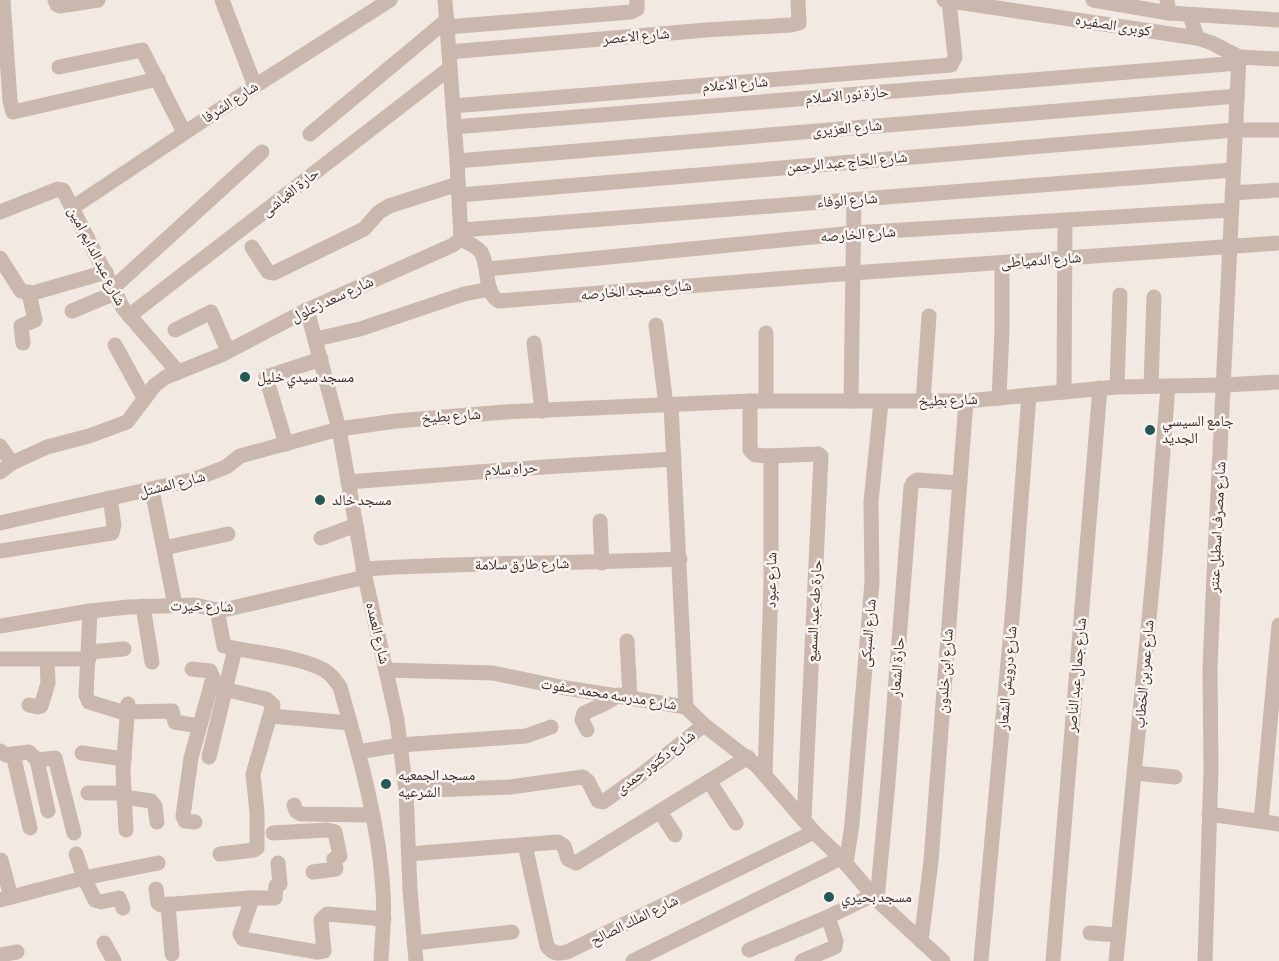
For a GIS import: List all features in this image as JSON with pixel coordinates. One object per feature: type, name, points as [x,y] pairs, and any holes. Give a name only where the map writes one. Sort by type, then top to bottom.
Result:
[{"type":"street","points":[[3,0],[5,102],[12,111],[158,79]]},
{"type":"street","points":[[55,0],[60,6],[98,0]]},
{"type":"street","points":[[222,0],[255,86]]},
{"type":"street","name":"شارع الشرفا","points":[[72,208],[184,132],[390,0]]},
{"type":"street","points":[[316,339],[360,329],[455,297],[490,289],[487,269],[479,250],[461,235],[446,0]]},
{"type":"street","points":[[310,134],[447,23],[631,12],[637,9],[637,0]]},
{"type":"street","name":"شارع الاعصر","points":[[449,52],[791,25],[799,23],[798,0]]},
{"type":"street","name":"كوبرى الصفيره","points":[[944,0],[1197,38],[1212,43],[1239,60],[1279,59]]},
{"type":"street","points":[[1093,0],[1168,7],[1190,15],[1279,20]]},
{"type":"street","name":"شارع الاعلام","points":[[453,106],[951,65],[955,57],[949,1]]},
{"type":"street","points":[[1190,15],[1197,38]]},
{"type":"street","points":[[59,67],[142,50],[184,132]]},
{"type":"street","name":"شارع مصرف اسطبل عنتر","points":[[1204,961],[1213,596],[1239,60]]},
{"type":"street","name":"حارة نور الاسلام","points":[[454,127],[1239,60]]},
{"type":"street","name":"حارة الغباشى","points":[[129,316],[450,69]]},
{"type":"street","name":"شارع العزيرى","points":[[457,161],[1237,96]]},
{"type":"street","name":"شارع الحاج عبد الرحمن","points":[[252,247],[268,272],[274,273],[364,229],[379,212],[389,206],[459,189],[1235,130],[1279,130]]},
{"type":"street","points":[[72,311],[114,290],[262,152]]},
{"type":"street","name":"شارع الوفاء","points":[[461,235],[854,200],[1233,170]]},
{"type":"street","name":"شارع عبد الدايم امين","points":[[0,212],[60,188],[63,190],[129,316],[178,372]]},
{"type":"street","points":[[1232,193],[1279,190]]},
{"type":"street","points":[[850,401],[854,200]]},
{"type":"street","name":"شارع الخارصه","points":[[487,269],[853,233],[1231,210]]},
{"type":"street","points":[[1064,392],[1065,221]]},
{"type":"street","name":"شارع سعد زعلول","points":[[6,468],[52,444],[89,436],[127,422],[154,385],[228,351],[307,310],[453,245],[461,235]]},
{"type":"street","name":"شارع الدمياطى","points":[[852,273],[1279,243]]},
{"type":"street","points":[[0,258],[21,291],[29,293],[106,272]]},
{"type":"street","points":[[999,398],[1002,263]]},
{"type":"street","name":"شارع مسجد الخارصه","points":[[490,289],[491,294],[499,301],[852,273]]},
{"type":"street","points":[[23,343],[21,326],[35,320],[29,293]]},
{"type":"street","points":[[1117,387],[1120,295]]},
{"type":"street","points":[[1151,386],[1154,297]]},
{"type":"street","name":"شارع العمده","points":[[307,310],[339,429],[364,573],[387,670],[400,745],[406,791],[410,890],[416,961]]},
{"type":"street","points":[[175,330],[211,312],[228,351]]},
{"type":"street","points":[[923,402],[929,316]]},
{"type":"street","points":[[656,325],[669,405],[674,459],[686,707]]},
{"type":"street","points":[[766,333],[766,401]]},
{"type":"street","points":[[534,343],[542,411]]},
{"type":"street","points":[[115,345],[144,398]]},
{"type":"street","points":[[286,444],[266,379],[270,375],[321,359]]},
{"type":"street","name":"شارع بطيخ","points":[[339,429],[415,419],[542,411],[750,401],[966,401],[1100,388],[1224,386],[1279,382]]},
{"type":"street","name":"شارع عمر بن الخطاب","points":[[1116,961],[1135,773],[1168,386]]},
{"type":"street","name":"شارع جمال عبد الناصر","points":[[1053,961],[1100,388]]},
{"type":"street","name":"شارع درويش الشعار","points":[[981,961],[1029,395]]},
{"type":"street","points":[[750,401],[750,450],[755,455],[768,456]]},
{"type":"street","name":"شارع ابن خلدون","points":[[921,941],[931,861],[966,401]]},
{"type":"street","name":"شارع السبكى","points":[[844,861],[852,824],[872,582],[870,511],[881,402]]},
{"type":"street","name":"شارع المشتل","points":[[0,523],[152,490],[211,474],[226,467],[240,456],[339,429]]},
{"type":"street","points":[[0,447],[6,468]]},
{"type":"street","name":"حارة طه عبد السميع","points":[[768,456],[818,454],[821,456],[809,826]]},
{"type":"street","name":"شارع عبود","points":[[765,775],[771,582],[771,461],[768,456]]},
{"type":"street","name":"حراه سلام","points":[[348,482],[674,459]]},
{"type":"street","name":"حارة الشعار","points":[[875,897],[908,547],[911,487],[917,480],[960,483]]},
{"type":"street","points":[[152,490],[175,605]]},
{"type":"street","points":[[0,551],[112,533],[114,525],[110,498]]},
{"type":"street","points":[[600,521],[602,563]]},
{"type":"street","points":[[321,538],[356,525]]},
{"type":"street","points":[[164,548],[228,534]]},
{"type":"street","name":"شارع طارق سلامة","points":[[364,573],[443,565],[602,563],[680,559]]},
{"type":"street","name":"شارع خيرت","points":[[0,626],[90,610],[175,605],[195,605],[217,609],[240,607],[364,573]]},
{"type":"street","points":[[143,606],[152,662]]},
{"type":"street","points":[[217,609],[223,645],[285,658],[325,670],[340,687],[372,815],[383,891],[381,961]]},
{"type":"street","points":[[90,610],[86,694],[89,702],[172,711],[175,722],[199,726]]},
{"type":"street","points":[[1262,821],[1279,624]]},
{"type":"street","points":[[587,730],[582,720],[584,713],[624,697],[627,641]]},
{"type":"street","points":[[195,822],[185,821],[183,816],[187,779],[199,726],[235,648]]},
{"type":"street","points":[[0,659],[47,660],[89,656],[124,649]]},
{"type":"street","points":[[29,705],[41,706],[48,683],[47,660]]},
{"type":"street","points":[[192,669],[210,671],[218,688],[209,757]]},
{"type":"street","name":"شارع مدرسه محمد صفوت","points":[[387,670],[493,674],[686,707],[704,725],[748,757],[875,897],[943,961]]},
{"type":"street","points":[[218,688],[271,701],[273,705],[253,774],[257,812],[257,848],[220,854]]},
{"type":"street","points":[[126,830],[124,759],[127,706]]},
{"type":"street","points":[[271,716],[350,723]]},
{"type":"street","name":"شارع دكتور حمدى","points":[[406,791],[510,787],[583,777],[588,781],[598,801],[603,802],[704,725]]},
{"type":"street","points":[[358,752],[400,745],[526,736],[551,727]]},
{"type":"street","points":[[30,828],[3,753],[29,752],[37,760],[48,811]]},
{"type":"street","points":[[82,753],[124,759]]},
{"type":"street","points":[[37,760],[52,757],[56,759],[74,833]]},
{"type":"street","points":[[409,854],[558,842],[564,846],[568,859],[576,863],[748,757]]},
{"type":"street","points":[[1135,773],[1175,777]]},
{"type":"street","points":[[709,781],[735,823]]},
{"type":"street","points":[[88,793],[124,795],[151,801],[155,806],[157,822]]},
{"type":"street","points":[[294,805],[298,813],[327,822],[337,836],[340,856],[334,858],[335,869],[313,873]]},
{"type":"street","points":[[660,812],[675,835]]},
{"type":"street","points":[[1209,814],[1279,824]]},
{"type":"street","points":[[273,833],[372,815]]},
{"type":"street","name":"شارع الملك الصالح","points":[[525,845],[547,946],[552,952],[560,954],[809,826]]},
{"type":"street","points":[[76,854],[95,900],[101,902],[118,898],[123,908]]},
{"type":"street","points":[[1,860],[5,899],[84,878],[158,863]]},
{"type":"street","points":[[633,961],[844,861]]},
{"type":"street","points":[[156,889],[159,904],[275,898],[277,885],[280,884],[278,863]]},
{"type":"street","points":[[259,885],[277,885]]},
{"type":"street","points":[[383,891],[410,890]]},
{"type":"street","points":[[749,950],[875,897]]},
{"type":"street","points":[[249,898],[251,902],[240,934],[243,939],[321,953],[325,947],[321,920],[327,914],[384,919]]},
{"type":"street","points":[[168,904],[172,954]]},
{"type":"street","points":[[802,961],[835,947],[836,941],[828,917]]},
{"type":"street","points":[[414,943],[512,932]]},
{"type":"street","points":[[1090,933],[1118,935]]},
{"type":"street","points":[[104,943],[114,961]]},
{"type":"street","points":[[0,955],[17,952]]},
{"type":"place","name":"مسجد سيدي خليل","points":[[245,377]]},
{"type":"place","name":"جامع السيسي الجديد","points":[[1150,430]]},
{"type":"place","name":"مسجد خالد","points":[[320,500]]},
{"type":"place","name":"مسجد الجمعيه الشرعيه","points":[[386,784]]},
{"type":"place","name":"مسجد بحيري","points":[[829,897]]}]
